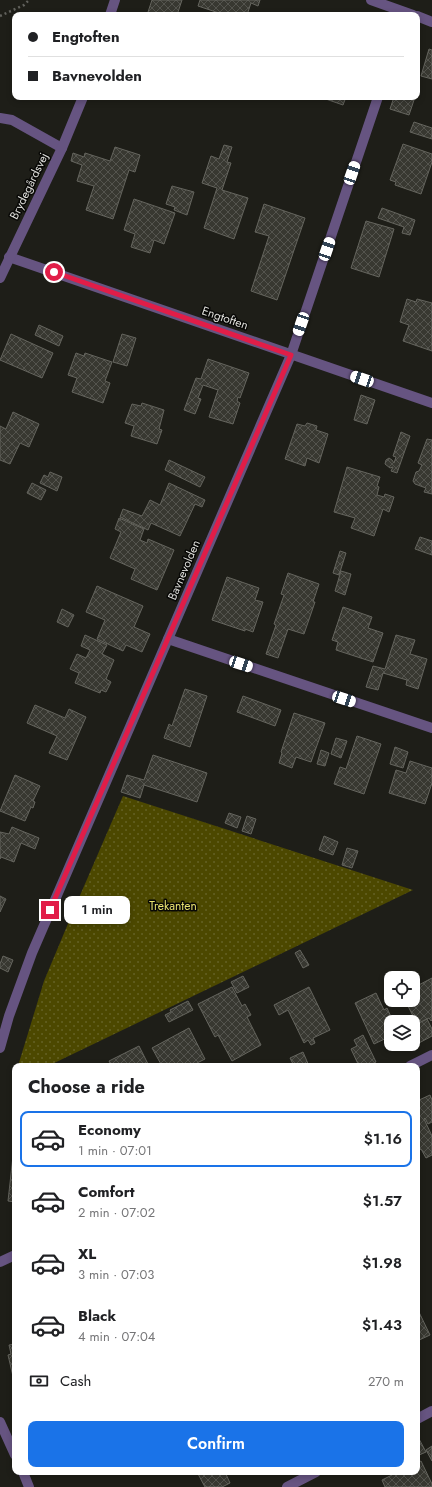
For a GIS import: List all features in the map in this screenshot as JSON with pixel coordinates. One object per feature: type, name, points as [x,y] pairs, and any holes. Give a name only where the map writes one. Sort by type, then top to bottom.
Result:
[{"type":"street","points":[[111,12],[115,0]]},
{"type":"street","points":[[371,0],[403,12]]},
{"type":"street","points":[[420,17],[432,22]]},
{"type":"street","name":"Brydegårdsvej","points":[[0,278],[62,148],[82,100]]},
{"type":"street","name":"Bavnevolden","points":[[0,1048],[8,1016],[32,953],[291,355],[377,100]]},
{"type":"street","name":"Brydegårdsvej","points":[[0,118],[12,120],[62,148]]},
{"type":"street","name":"Engtoften","points":[[10,257],[432,403]]},
{"type":"street","points":[[168,639],[432,728]]},
{"type":"street","points":[[416,1063],[432,1055]]},
{"type":"street","points":[[0,1262],[12,1256]]},
{"type":"street","points":[[420,1417],[432,1411]]},
{"type":"street","points":[[0,1422],[12,1448]]},
{"type":"street","points":[[24,1475],[30,1487]]},
{"type":"street","points":[[288,1487],[310,1475]]},
{"type":"path","points":[[0,16],[24,5],[29,0]]},
{"type":"green space","name":"Trekanten","points":[[123,796],[413,890],[54,1063],[19,1063],[44,981]]},
{"type":"building","points":[[152,0],[182,0],[178,12],[148,12]]},
{"type":"building","points":[[200,0],[260,0],[258,6],[251,3],[248,12],[216,12],[198,6]]},
{"type":"building","points":[[429,49],[432,50],[432,79],[421,76]]},
{"type":"building","points":[[329,100],[345,100],[343,105]]},
{"type":"building","points":[[393,100],[414,100],[409,115],[390,109]]},
{"type":"building","points":[[414,122],[432,128],[432,139],[410,132]]},
{"type":"building","points":[[403,144],[432,154],[432,162],[421,194],[395,185],[396,182],[390,180]]},
{"type":"building","points":[[224,145],[232,147],[227,162],[231,163],[222,190],[248,198],[234,239],[204,228],[217,188],[202,183],[211,156],[219,159]]},
{"type":"building","points":[[115,147],[140,155],[135,172],[129,170],[113,219],[86,210],[94,186],[77,181],[82,165],[71,161],[73,153],[84,157],[85,153],[110,161]]},
{"type":"building","points":[[172,186],[194,192],[187,215],[174,210],[175,207],[166,204]]},
{"type":"building","points":[[134,199],[175,213],[164,244],[154,240],[150,253],[131,247],[135,234],[124,230]]},
{"type":"building","points":[[264,204],[305,218],[277,300],[251,291],[269,236],[255,232]]},
{"type":"building","points":[[382,208],[415,220],[410,235],[402,233],[404,227],[378,218]]},
{"type":"building","points":[[366,221],[394,229],[379,277],[351,268]]},
{"type":"building","points":[[407,299],[416,302],[417,299],[432,303],[432,351],[403,341],[409,325],[400,322]]},
{"type":"building","points":[[39,325],[63,336],[59,346],[35,335]]},
{"type":"building","points":[[11,334],[53,353],[42,378],[0,360]]},
{"type":"building","points":[[122,334],[136,338],[127,366],[113,362]]},
{"type":"building","points":[[76,353],[84,356],[85,353],[112,362],[105,381],[110,383],[103,403],[72,392],[77,378],[68,375]]},
{"type":"building","points":[[208,359],[249,373],[240,398],[238,397],[237,401],[240,403],[233,424],[209,417],[218,390],[203,385],[198,398],[201,399],[195,414],[184,410],[196,378],[201,379]]},
{"type":"building","points":[[361,395],[375,400],[367,424],[354,420]]},
{"type":"building","points":[[142,403],[164,410],[159,429],[162,430],[157,444],[131,436],[134,426],[125,423],[132,404],[141,406]]},
{"type":"building","points":[[13,412],[39,424],[29,447],[20,443],[10,464],[0,460],[0,426],[6,429]]},
{"type":"building","points":[[307,423],[317,426],[316,430],[328,434],[319,463],[307,458],[305,466],[285,459],[297,424],[305,426]]},
{"type":"building","points":[[401,432],[410,436],[397,473],[391,471],[393,467],[390,468],[385,464],[386,460],[389,458],[394,463],[396,457],[393,456]]},
{"type":"building","points":[[427,439],[432,440],[432,494],[424,492],[426,488],[415,484],[413,481],[416,472],[419,471],[422,465],[418,463]]},
{"type":"building","points":[[169,460],[205,477],[200,487],[165,470]]},
{"type":"building","points":[[347,467],[380,477],[377,486],[379,487],[377,495],[384,497],[385,494],[394,497],[389,512],[383,509],[374,536],[351,528],[355,518],[334,512]]},
{"type":"building","points":[[50,472],[62,477],[57,491],[40,483],[44,475],[48,477]]},
{"type":"building","points":[[32,483],[46,490],[41,500],[27,493]]},
{"type":"building","points":[[169,483],[205,500],[202,507],[195,504],[180,536],[151,523],[148,530],[120,517],[123,509],[142,516],[150,500],[160,505]]},
{"type":"building","points":[[119,518],[144,529],[140,540],[147,543],[148,539],[174,550],[157,590],[131,579],[135,569],[110,558],[121,532],[115,529]]},
{"type":"building","points":[[420,537],[432,541],[432,555],[415,549]]},
{"type":"building","points":[[340,551],[346,553],[339,575],[333,573]]},
{"type":"building","points":[[341,571],[351,574],[345,595],[335,591]]},
{"type":"building","points":[[288,573],[319,584],[313,602],[315,602],[304,634],[288,629],[278,658],[266,654],[276,625],[274,624],[284,595],[281,594]]},
{"type":"building","points":[[227,577],[259,588],[255,600],[263,602],[253,632],[245,629],[245,631],[212,620]]},
{"type":"building","points":[[97,586],[143,606],[134,627],[150,634],[142,652],[126,645],[123,651],[97,639],[105,620],[86,612]]},
{"type":"building","points":[[343,607],[372,617],[368,628],[383,633],[373,662],[336,650],[338,642],[332,640]]},
{"type":"building","points":[[62,609],[74,615],[68,627],[57,622]]},
{"type":"building","points":[[85,635],[107,645],[102,654],[114,660],[106,679],[111,682],[106,692],[101,690],[100,693],[75,683],[79,673],[70,669],[77,654],[86,658],[90,650],[81,646]]},
{"type":"building","points":[[396,635],[415,640],[410,654],[427,659],[418,689],[406,685],[407,680],[383,673],[378,690],[366,687],[373,666],[385,669]]},
{"type":"building","points":[[185,689],[207,696],[190,747],[164,738],[169,724],[172,726]]},
{"type":"building","points":[[243,696],[281,710],[275,726],[237,712]]},
{"type":"building","points":[[35,705],[65,718],[69,709],[86,717],[67,760],[49,753],[57,736],[27,723]]},
{"type":"building","points":[[294,713],[325,723],[311,762],[296,757],[292,768],[279,763],[281,752]]},
{"type":"building","points":[[357,736],[381,744],[364,794],[334,784],[340,767],[346,769]]},
{"type":"building","points":[[336,738],[347,741],[341,758],[331,754]]},
{"type":"building","points":[[395,747],[408,752],[403,768],[390,764]]},
{"type":"building","points":[[321,750],[329,753],[325,766],[317,764]]},
{"type":"building","points":[[153,755],[207,773],[197,802],[144,785],[140,798],[121,792],[127,775],[144,780]]},
{"type":"building","points":[[410,761],[432,768],[432,783],[425,804],[389,793],[396,770],[406,773]]},
{"type":"building","points":[[15,775],[40,786],[33,801],[35,802],[33,808],[31,807],[25,821],[0,811]]},
{"type":"building","points":[[229,813],[241,817],[237,828],[225,823]]},
{"type":"building","points":[[247,816],[256,819],[251,834],[242,831]]},
{"type":"building","points":[[12,827],[39,838],[35,849],[21,843],[14,862],[1,857],[0,859],[0,832],[9,834]]},
{"type":"building","points":[[324,836],[338,842],[333,855],[319,850]]},
{"type":"building","points":[[347,848],[358,851],[352,868],[342,865]]},
{"type":"building","points":[[0,896],[6,899],[0,912]]},
{"type":"building","points":[[300,950],[309,965],[303,968],[295,953]]},
{"type":"building","points":[[3,956],[13,960],[8,972],[0,968]]},
{"type":"building","points":[[243,976],[249,987],[237,993],[231,982]]},
{"type":"building","points":[[432,978],[431,1021],[429,1018],[420,1022],[420,1015],[412,1015],[408,1007],[420,1007],[420,984]]},
{"type":"building","points":[[232,987],[242,1006],[245,1004],[251,1015],[247,1017],[261,1045],[232,1061],[218,1035],[215,1037],[198,1004]]},
{"type":"building","points":[[309,987],[330,1030],[313,1038],[315,1043],[311,1045],[308,1040],[304,1043],[288,1010],[279,1015],[274,1005]]},
{"type":"building","points":[[376,993],[384,1010],[387,1008],[390,1015],[384,1015],[384,1039],[374,1044],[355,1003]]},
{"type":"building","points":[[188,1001],[193,1010],[169,1022],[165,1015],[171,1012],[170,1010]]},
{"type":"building","points":[[427,1019],[432,1029],[432,1036],[420,1042],[420,1022]]},
{"type":"building","points":[[189,1028],[205,1059],[197,1063],[160,1063],[152,1048]]},
{"type":"building","points":[[363,1035],[376,1062],[358,1063],[351,1049],[357,1046],[354,1040]]},
{"type":"building","points":[[139,1046],[148,1063],[110,1063],[109,1061]]},
{"type":"building","points":[[303,1052],[308,1063],[292,1063],[290,1058]]},
{"type":"building","points":[[430,1095],[432,1100],[432,1122],[428,1124],[425,1118],[424,1119],[432,1136],[432,1155],[426,1158],[421,1149],[420,1150],[420,1100]]},
{"type":"building","points":[[12,1165],[12,1202],[8,1201]]},
{"type":"building","points":[[420,1314],[430,1335],[420,1340]]},
{"type":"building","points":[[12,1344],[12,1372],[8,1355],[11,1354],[9,1345]]},
{"type":"building","points":[[420,1441],[426,1452],[420,1455]]},
{"type":"building","points":[[432,1446],[432,1461],[426,1450]]},
{"type":"building","points":[[421,1461],[432,1487],[385,1487],[382,1480],[392,1475],[420,1475]]},
{"type":"building","points":[[199,1475],[226,1475],[230,1483],[222,1487],[205,1487]]},
{"type":"route","points":[[50,910],[291,355],[54,272]]}]
